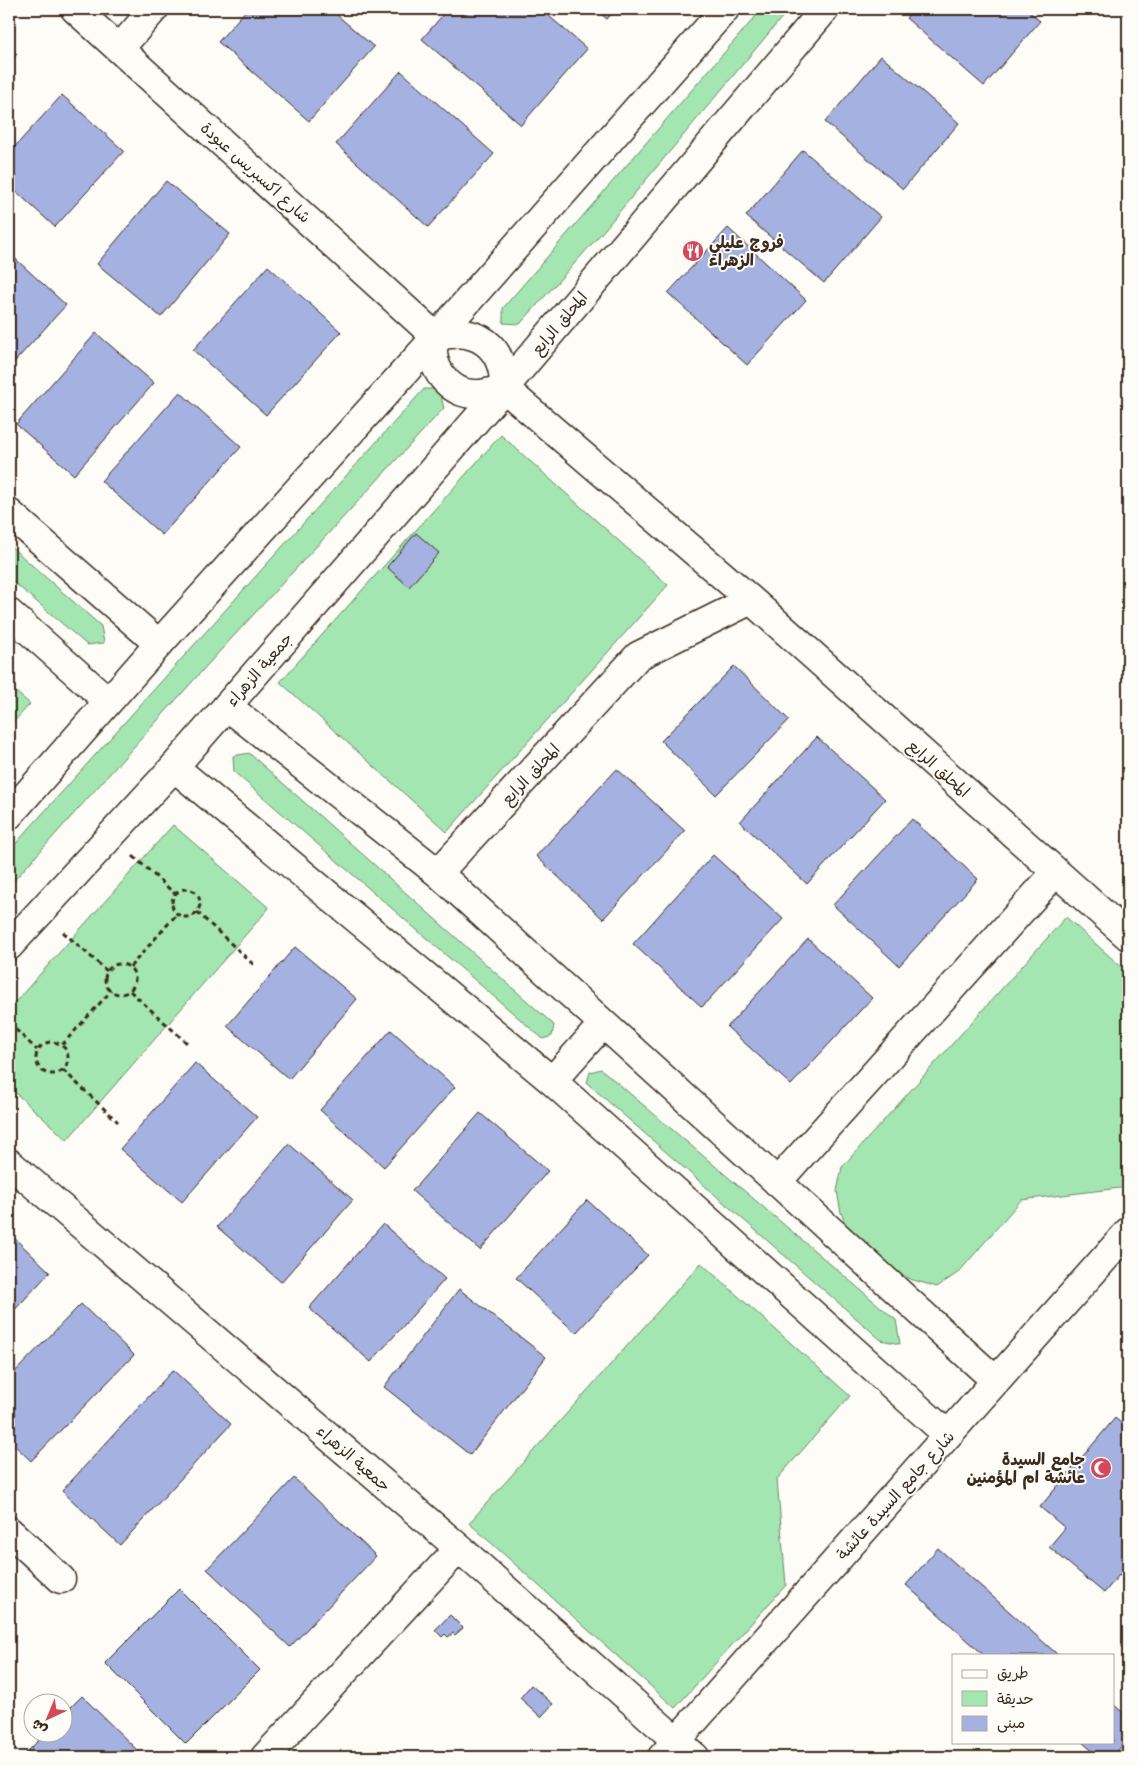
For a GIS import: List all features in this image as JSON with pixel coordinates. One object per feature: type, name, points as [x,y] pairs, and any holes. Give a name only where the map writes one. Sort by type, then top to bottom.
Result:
[{"type":"street","name":"شارع اكسبريس عبودة","points":[[75,9],[436,337]]},
{"type":"street","points":[[120,48],[154,9]]},
{"type":"street","points":[[9,815],[108,701],[436,337],[725,9]]},
{"type":"street","name":"المحلق الرابع","points":[[824,9],[504,388],[751,600],[1128,936]]},
{"type":"street","points":[[450,333],[465,333],[479,338],[491,347],[499,359],[504,373],[504,388],[487,394],[472,394],[456,389],[444,380],[436,366],[433,351],[436,337],[450,333]]},
{"type":"street","name":"جمعية الزهراء","points":[[9,946],[174,767],[504,388]]},
{"type":"street","points":[[9,513],[159,644]]},
{"type":"street","name":"المحلق الرابع","points":[[438,873],[638,656],[751,600]]},
{"type":"street","points":[[9,613],[108,701]]},
{"type":"street","points":[[227,706],[438,873],[996,1381]]},
{"type":"street","points":[[174,767],[552,1081],[948,1435]]},
{"type":"street","points":[[777,1182],[1056,872]]},
{"type":"street","points":[[552,1081],[603,1024]]},
{"type":"street","name":"جمعية الزهراء","points":[[9,1163],[459,1548],[678,1752]]},
{"type":"street","name":"شارع جامع السيدة عائشة","points":[[678,1752],[948,1435],[1128,1232]]},
{"type":"street","points":[[9,1531],[61,1579]]},
{"type":"street","points":[[265,1757],[459,1548]]},
{"type":"path","points":[[110,836],[175,894]]},
{"type":"path","points":[[184,889],[194,891],[200,898],[197,912],[190,917],[177,914],[172,906],[175,894],[184,889]]},
{"type":"path","points":[[40,912],[107,971]]},
{"type":"path","points":[[197,912],[254,965]]},
{"type":"path","points":[[130,967],[177,914]]},
{"type":"path","points":[[121,963],[130,967],[135,980],[130,990],[122,994],[110,991],[105,979],[107,971],[116,964],[121,963]]},
{"type":"path","points":[[130,990],[186,1042]]},
{"type":"path","points":[[62,1045],[110,991]]},
{"type":"path","points":[[9,1023],[37,1050]]},
{"type":"path","points":[[52,1041],[62,1045],[68,1054],[66,1066],[63,1070],[52,1075],[42,1071],[36,1062],[37,1050],[42,1044],[47,1042],[52,1041]]},
{"type":"path","points":[[63,1070],[118,1122]]},
{"type":"green space","points":[[762,9],[789,9],[599,236],[520,324],[503,323],[503,308]]},
{"type":"green space","points":[[424,389],[439,389],[444,408],[219,652],[9,886],[9,851]]},
{"type":"green space","points":[[501,435],[668,585],[447,832],[280,682]]},
{"type":"green space","points":[[9,545],[101,626],[104,643],[87,645],[9,578]]},
{"type":"green space","points":[[9,686],[30,704],[9,727]]},
{"type":"green space","points":[[249,753],[554,1025],[552,1036],[543,1039],[234,772],[233,756]]},
{"type":"green space","points":[[173,825],[269,908],[67,1140],[9,1087],[9,1009]]},
{"type":"green space","points":[[1066,917],[1128,973],[1128,1187],[1021,1200],[959,1272],[937,1287],[913,1280],[887,1268],[851,1236],[841,1213],[837,1191],[842,1167]]},
{"type":"green space","points":[[601,1069],[896,1320],[900,1344],[881,1340],[587,1083],[590,1072]]},
{"type":"green space","points":[[701,1263],[850,1396],[777,1479],[786,1585],[675,1708],[469,1523]]},
{"type":"building","points":[[247,9],[330,9],[374,47],[309,121],[218,42]]},
{"type":"building","points":[[448,9],[541,9],[587,49],[521,125],[422,39]]},
{"type":"building","points":[[595,9],[616,9],[607,19]]},
{"type":"building","points":[[914,9],[1026,9],[1040,21],[984,86],[906,18]]},
{"type":"building","points":[[9,46],[17,54],[9,63]]},
{"type":"building","points":[[881,56],[959,123],[903,189],[825,122]]},
{"type":"building","points":[[401,71],[494,154],[428,227],[336,144]]},
{"type":"building","points":[[62,95],[124,151],[55,227],[9,185],[9,153]]},
{"type":"building","points":[[803,150],[881,217],[824,283],[746,216]]},
{"type":"building","points":[[166,181],[230,234],[161,317],[97,264]]},
{"type":"building","points":[[728,228],[806,300],[747,365],[668,293]]},
{"type":"building","points":[[9,253],[66,305],[9,368]]},
{"type":"building","points":[[268,266],[341,332],[266,415],[193,350]]},
{"type":"building","points":[[96,333],[154,383],[74,475],[16,424]]},
{"type":"building","points":[[180,392],[241,447],[162,535],[101,481]]},
{"type":"building","points":[[416,533],[439,553],[409,587],[387,567]]},
{"type":"building","points":[[734,666],[789,720],[716,795],[661,741]]},
{"type":"building","points":[[817,737],[885,799],[807,884],[740,822]]},
{"type":"building","points":[[617,769],[685,831],[603,919],[536,856]]},
{"type":"building","points":[[912,819],[978,879],[899,966],[833,905]]},
{"type":"building","points":[[713,855],[783,919],[702,1007],[633,944]]},
{"type":"building","points":[[808,939],[872,998],[791,1085],[727,1027]]},
{"type":"building","points":[[295,947],[357,999],[289,1079],[227,1026]]},
{"type":"building","points":[[391,1030],[455,1087],[384,1167],[320,1110]]},
{"type":"building","points":[[195,1063],[257,1117],[182,1202],[120,1149]]},
{"type":"building","points":[[480,1113],[548,1171],[480,1250],[412,1191]]},
{"type":"building","points":[[289,1144],[353,1200],[281,1282],[217,1227]]},
{"type":"building","points":[[587,1200],[648,1255],[576,1333],[516,1278]]},
{"type":"building","points":[[383,1224],[445,1279],[371,1362],[309,1308]]},
{"type":"building","points":[[9,1233],[50,1272],[9,1316]]},
{"type":"building","points":[[459,1289],[546,1357],[470,1455],[384,1387]]},
{"type":"building","points":[[81,1304],[134,1355],[31,1461],[9,1440],[9,1378]]},
{"type":"building","points":[[173,1370],[231,1424],[120,1545],[62,1491]]},
{"type":"building","name":"جامع السيدة عائشة ام المؤمنين","points":[[1115,1418],[1128,1429],[1128,1583],[1119,1575],[1104,1593],[1049,1547],[1065,1528],[1040,1507]]},
{"type":"building","points":[[294,1478],[376,1556],[290,1647],[207,1569]]},
{"type":"building","points":[[938,1548],[1057,1654],[983,1654],[906,1585]]},
{"type":"building","points":[[179,1589],[260,1670],[186,1744],[105,1663]]},
{"type":"building","points":[[450,1615],[463,1628],[455,1635],[453,1633],[448,1637],[445,1634],[442,1637],[435,1630]]},
{"type":"building","points":[[531,1685],[553,1704],[541,1717],[520,1698]]},
{"type":"building","points":[[82,1696],[144,1757],[22,1757],[35,1744],[72,1744],[72,1706]]},
{"type":"building","points":[[1114,1705],[1128,1717],[1128,1739],[1112,1757],[1099,1757],[1084,1744],[1114,1744]]},
{"type":"place","name":"فروج عليلي الزهراء","points":[[693,251]]},
{"type":"place","name":"جامع السيدة عائشة ام المؤمنين","points":[[1101,1468]]}]
